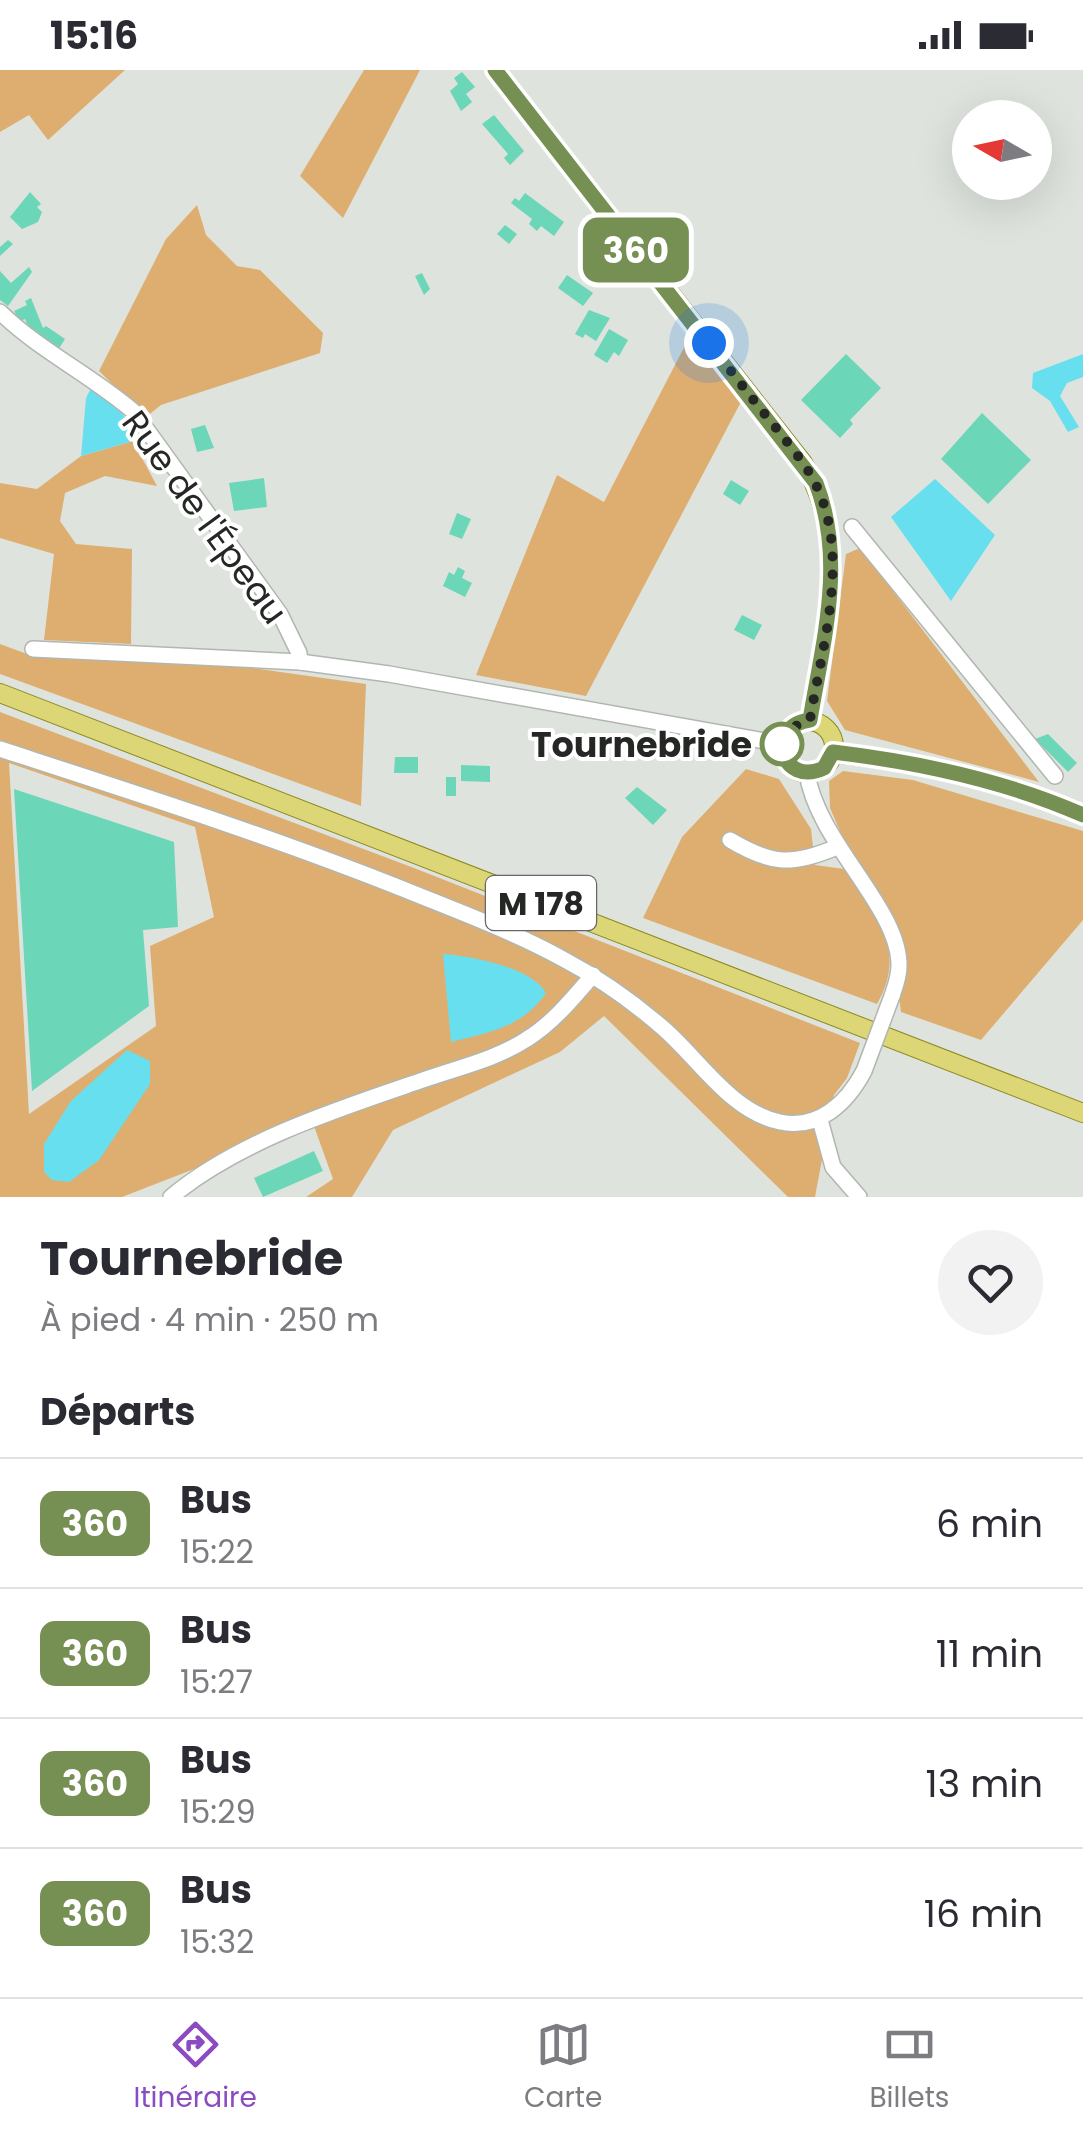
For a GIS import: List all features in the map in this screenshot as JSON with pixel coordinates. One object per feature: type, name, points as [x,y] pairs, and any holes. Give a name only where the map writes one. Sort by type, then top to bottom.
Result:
[{"type":"main road","points":[[495,70],[816,483],[826,509],[833,564],[810,720]]},
{"type":"main road","name":"M 178","points":[[0,693],[1083,1113]]},
{"type":"main road","points":[[810,720],[832,735],[833,752],[824,768],[807,773],[791,766],[782,744],[789,729],[810,720]]},
{"type":"main road","points":[[833,752],[956,774],[1083,815]]},
{"type":"street","name":"Rue de l'Épeau","points":[[0,312],[28,338],[106,388],[134,412],[280,614],[300,662]]},
{"type":"street","points":[[852,528],[1055,776]]},
{"type":"street","points":[[33,649],[300,662],[389,674],[782,744]]},
{"type":"street","points":[[0,749],[202,814],[505,931],[593,976],[666,1030],[746,1107],[784,1123],[820,1120],[855,1089],[892,996],[899,964],[890,929],[818,814],[807,773]]},
{"type":"street","points":[[730,840],[759,858],[782,861],[818,855],[837,847]]},
{"type":"street","points":[[171,1197],[194,1178],[248,1148],[513,1048],[557,1016],[593,976]]},
{"type":"street","points":[[820,1120],[832,1167],[859,1197]]},
{"type":"shaded area","points":[[0,70],[125,70],[48,140],[29,115],[0,132]]},
{"type":"shaded area","points":[[364,70],[420,70],[343,218],[300,176]]},
{"type":"shaded area","points":[[197,205],[206,235],[237,266],[260,270],[323,333],[320,353],[161,405],[146,417],[99,371],[166,239]]},
{"type":"shaded area","points":[[691,334],[743,398],[586,696],[476,675],[557,475],[604,502]]},
{"type":"shaded area","points":[[133,441],[157,486],[105,476],[65,493],[60,521],[76,544],[132,549],[131,644],[44,640],[54,554],[0,538],[0,483],[37,489],[81,456]]},
{"type":"shaded area","points":[[860,548],[1039,782],[845,730],[827,701],[846,554]]},
{"type":"shaded area","points":[[0,644],[27,654],[253,668],[366,684],[361,806],[0,674]]},
{"type":"shaded area","points":[[0,712],[414,868],[860,1043],[847,1078],[834,1095],[815,1197],[788,1197],[604,1016],[560,1052],[393,1130],[352,1197],[306,1197],[333,1179],[310,1115],[207,1164],[122,1197],[0,1197]],"holes":[[[9,763],[195,827],[214,917],[150,946],[156,1026],[29,1114]]]},
{"type":"shaded area","points":[[746,769],[779,779],[811,829],[815,865],[844,869],[877,917],[889,949],[889,967],[877,1004],[643,918],[682,837]]},
{"type":"shaded area","points":[[843,771],[913,780],[1083,831],[1083,920],[981,1040],[901,1012],[899,997],[904,980],[830,808],[829,781]]},
{"type":"water","points":[[1083,354],[1083,377],[1067,383],[1060,396],[1079,427],[1068,432],[1050,401],[1032,388],[1033,373]]},
{"type":"water","points":[[91,388],[134,428],[133,441],[81,456],[86,398]]},
{"type":"water","points":[[935,479],[995,535],[951,601],[891,517]]},
{"type":"water","points":[[443,954],[484,960],[514,970],[528,976],[546,993],[516,1021],[451,1042]]},
{"type":"water","points":[[127,1050],[150,1061],[150,1084],[99,1160],[69,1182],[52,1180],[44,1172],[44,1144],[71,1101]]},
{"type":"building","points":[[462,72],[475,87],[466,94],[472,102],[461,111],[450,91],[458,84],[454,78]]},
{"type":"building","points":[[494,115],[524,151],[510,165],[504,158],[508,154],[482,124]]},
{"type":"building","points":[[30,192],[41,204],[37,207],[42,212],[38,222],[22,229],[10,217]]},
{"type":"building","points":[[525,193],[564,222],[554,236],[541,226],[537,231],[529,224],[532,219],[511,203],[515,198],[519,201]]},
{"type":"building","points":[[505,225],[517,234],[509,244],[497,234]]},
{"type":"building","points":[[8,240],[13,244],[0,256],[0,247]]},
{"type":"building","points":[[29,267],[32,272],[8,306],[0,300],[0,271],[11,283]]},
{"type":"building","points":[[422,273],[430,289],[424,295],[415,276]]},
{"type":"building","points":[[567,275],[593,293],[583,306],[558,288]]},
{"type":"building","points":[[31,298],[43,328],[46,326],[65,339],[58,350],[31,334],[25,319],[20,321],[14,311],[27,305],[25,301]]},
{"type":"building","points":[[589,310],[610,318],[596,341],[585,334],[583,338],[575,334]]},
{"type":"building","points":[[609,329],[628,340],[619,356],[614,352],[607,363],[594,355]]},
{"type":"building","points":[[846,354],[881,388],[850,420],[853,424],[840,438],[801,400]]},
{"type":"building","points":[[982,413],[1031,460],[988,504],[941,459]]},
{"type":"building","points":[[205,425],[214,448],[197,452],[191,429]]},
{"type":"building","points":[[264,478],[267,507],[234,511],[229,483]]},
{"type":"building","points":[[731,480],[749,491],[740,505],[723,494]]},
{"type":"building","points":[[457,513],[471,519],[462,539],[449,534]]},
{"type":"building","points":[[458,567],[465,571],[462,578],[472,583],[465,597],[443,586],[449,572],[454,575]]},
{"type":"building","points":[[742,615],[762,625],[754,640],[734,630]]},
{"type":"building","points":[[1048,734],[1077,763],[1068,772],[1035,739]]},
{"type":"building","points":[[395,757],[418,757],[418,773],[394,773]]},
{"type":"building","points":[[461,765],[490,766],[490,782],[461,781]]},
{"type":"building","points":[[446,777],[456,777],[456,796],[446,796]]},
{"type":"building","points":[[637,787],[667,810],[653,825],[625,798]]},
{"type":"building","points":[[14,789],[174,842],[178,927],[143,930],[149,1006],[32,1091]]},
{"type":"building","points":[[314,1151],[323,1171],[263,1197],[254,1178]]},
{"type":"bus line","name":"360","points":[[495,70],[816,483],[831,536],[830,599],[810,720],[795,724],[784,736],[786,760],[798,771],[807,773],[824,768],[833,752],[850,754],[956,774],[1083,815]]},
{"type":"place","name":"Tournebride","points":[[782,744]]},
{"type":"route","points":[[709,343],[816,483],[831,536],[830,599],[810,720],[789,729],[782,744]]}]
